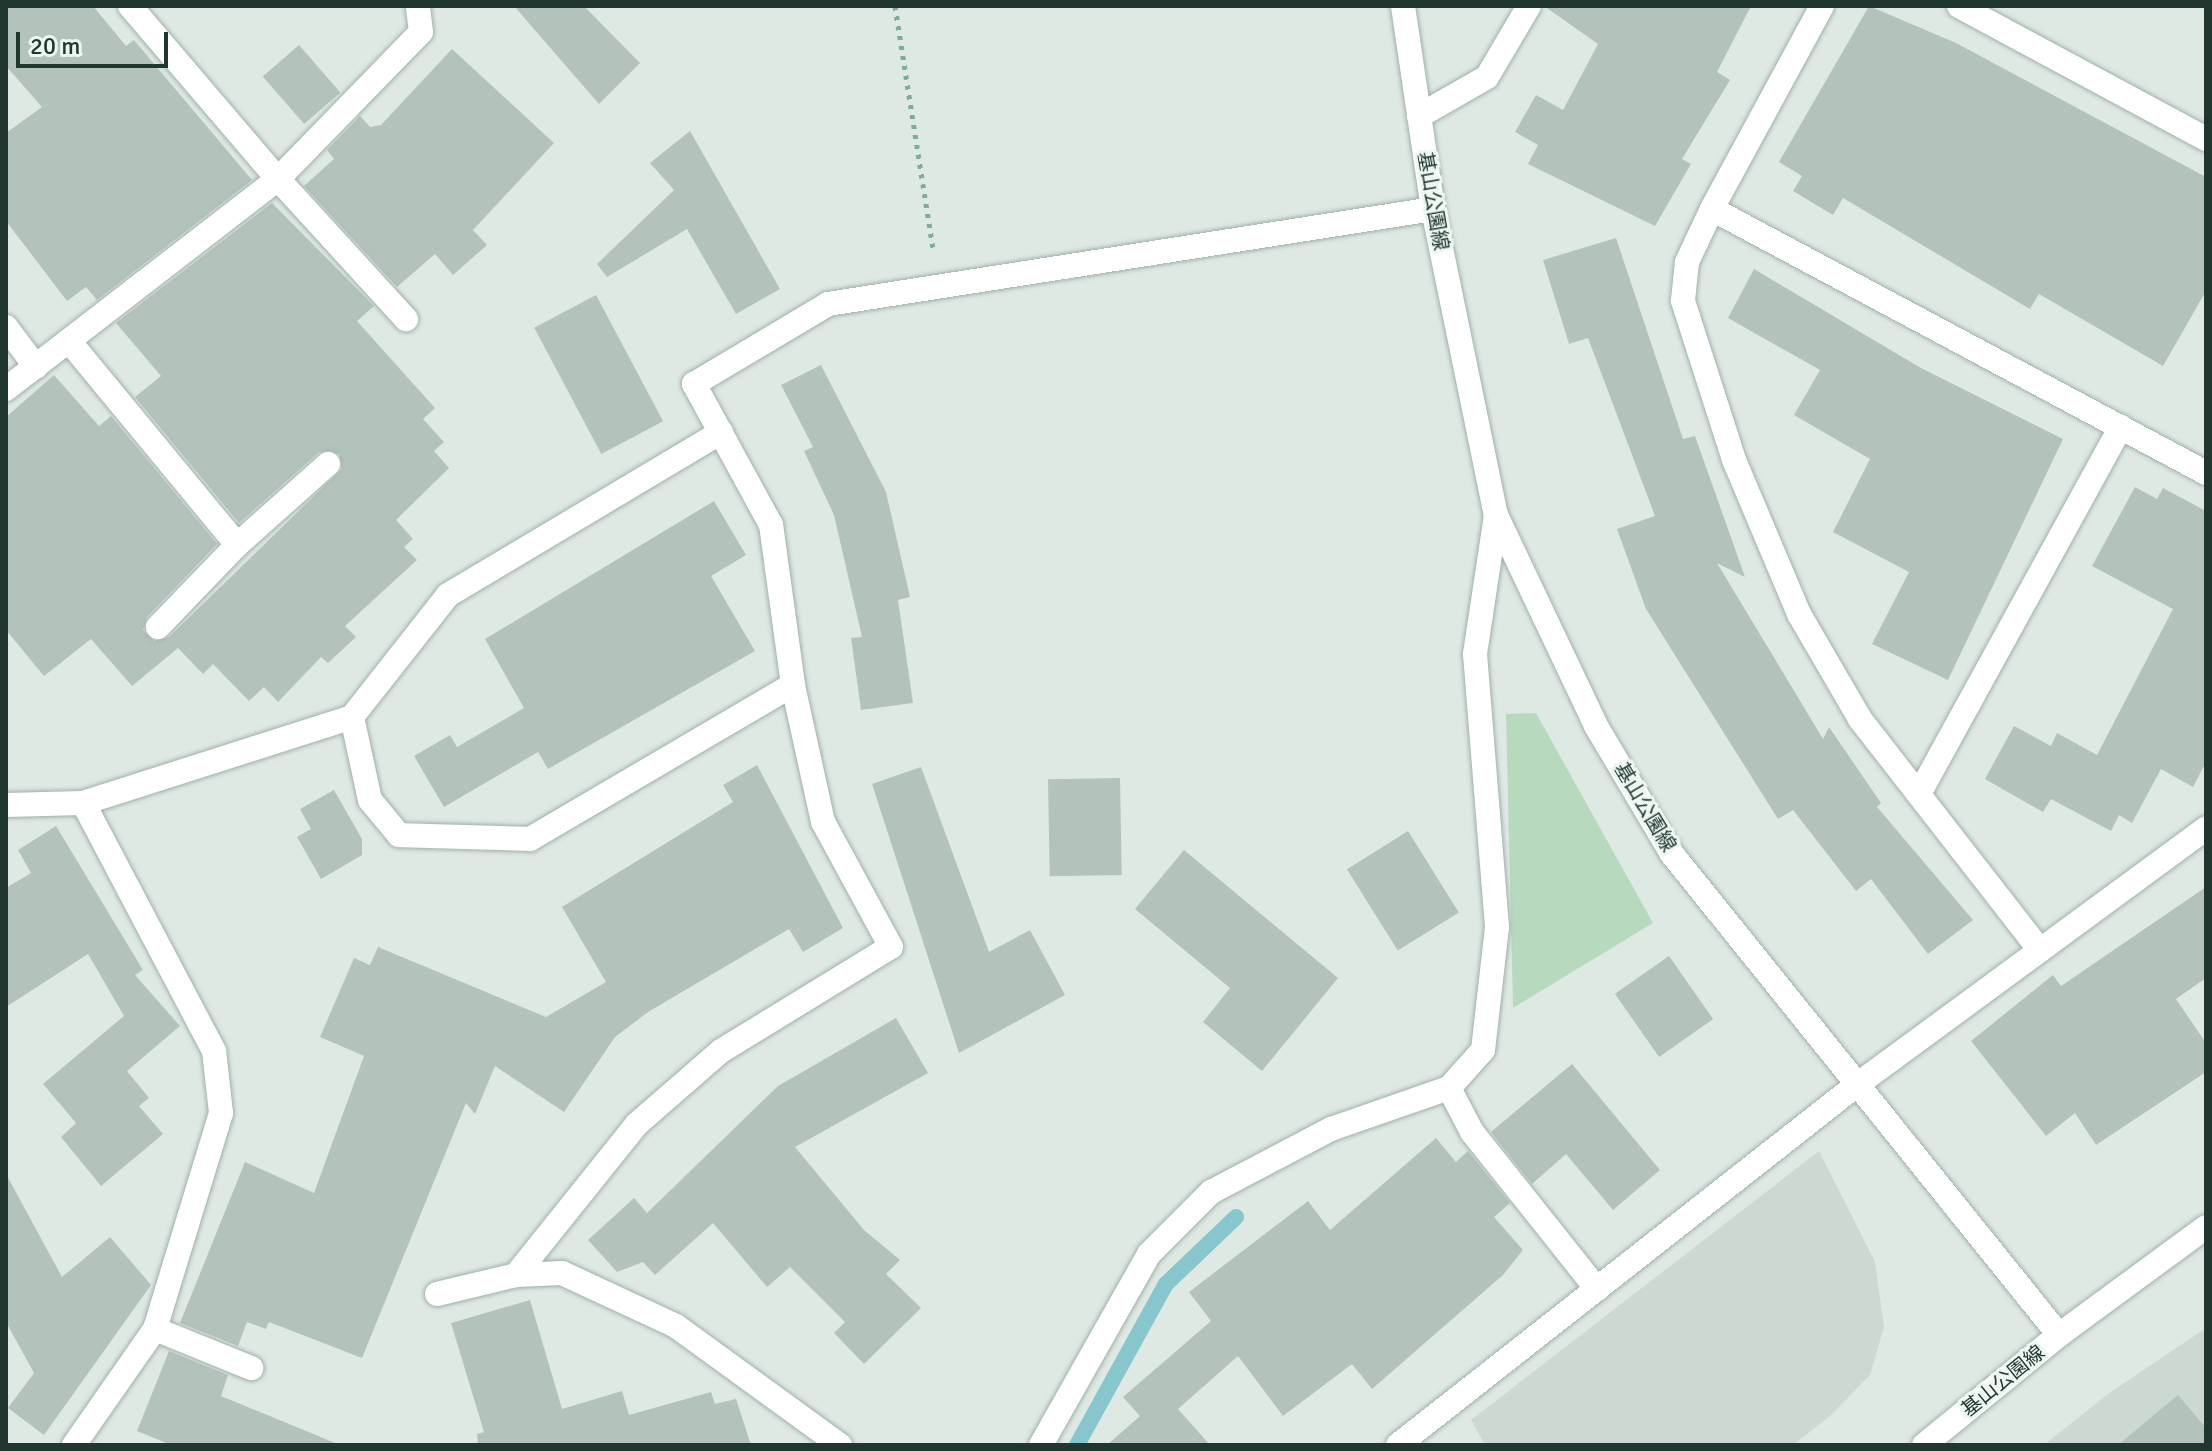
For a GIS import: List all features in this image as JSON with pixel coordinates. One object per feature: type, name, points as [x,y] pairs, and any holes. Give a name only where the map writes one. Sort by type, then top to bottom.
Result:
[{"type":"street","points":[[130,6],[278,179],[406,319]]},
{"type":"street","points":[[6,389],[278,179],[421,32],[418,6]]},
{"type":"street","name":"基山公園線","points":[[1403,6],[1433,209],[1496,515],[1596,726],[1672,854],[1854,1087],[2059,1335],[1924,1445]]},
{"type":"street","points":[[1419,116],[1487,77],[1529,6]]},
{"type":"street","points":[[1822,6],[1712,209],[1687,262],[1683,301],[1734,460],[1799,614],[1860,719],[2040,950]]},
{"type":"street","points":[[1959,6],[2206,139]]},
{"type":"street","points":[[516,1275],[637,1124],[721,1051],[891,947],[823,822],[793,685],[771,525],[694,384],[828,304],[1433,209]]},
{"type":"street","points":[[1712,209],[2206,473]]},
{"type":"street","points":[[6,327],[36,367]]},
{"type":"street","points":[[69,341],[237,545]]},
{"type":"street","points":[[1919,794],[2121,427]]},
{"type":"street","points":[[6,805],[83,803],[352,717],[448,595],[721,432]]},
{"type":"street","points":[[158,627],[237,545],[328,464]]},
{"type":"street","points":[[1041,1445],[1149,1254],[1211,1192],[1331,1129],[1449,1088],[1483,1050],[1493,1013],[1497,927],[1475,654],[1496,515]]},
{"type":"street","points":[[352,717],[370,800],[399,835],[530,839],[793,685]]},
{"type":"street","points":[[74,1445],[155,1329],[221,1113],[214,1051],[83,803]]},
{"type":"street","points":[[1398,1445],[1854,1087],[2206,828]]},
{"type":"street","points":[[1449,1088],[1472,1132],[1597,1289]]},
{"type":"street","points":[[2059,1335],[2206,1227]]},
{"type":"street","points":[[437,1294],[516,1275],[562,1273],[676,1326],[840,1445]]},
{"type":"street","points":[[155,1329],[251,1368]]},
{"type":"path","points":[[895,6],[939,287]]},
{"type":"shaded area","points":[[1819,1151],[1875,1262],[1884,1327],[1870,1375],[1830,1416],[1793,1445],[1485,1445],[1471,1420]]},
{"type":"shaded area","points":[[2206,1328],[2206,1445],[2044,1445],[2108,1394]]},
{"type":"green space","points":[[1536,713],[1653,923],[1513,1008],[1506,714]]},
{"type":"building","points":[[6,6],[93,6],[126,46],[134,40],[252,180],[97,300],[86,287],[67,301],[6,221],[6,133],[42,107],[6,66]]},
{"type":"building","points":[[514,6],[584,6],[640,63],[599,104]]},
{"type":"building","points":[[1544,6],[1751,6],[1717,72],[1730,80],[1682,159],[1691,164],[1655,226],[1528,164],[1538,145],[1515,132],[1536,95],[1563,110],[1598,44]]},
{"type":"building","points":[[1869,6],[1956,43],[2206,177],[2206,291],[2163,366],[2039,294],[2030,309],[1843,198],[1833,215],[1793,191],[1802,176],[1779,162]]},
{"type":"building","points":[[299,45],[340,93],[304,124],[263,76]]},
{"type":"building","points":[[452,49],[554,143],[473,230],[487,245],[453,275],[435,254],[397,287],[304,186],[334,159],[327,150],[360,116],[370,127],[381,125]]},
{"type":"building","points":[[690,131],[780,289],[736,314],[687,229],[607,277],[597,264],[674,190],[650,163]]},
{"type":"building","points":[[272,203],[374,306],[357,321],[435,408],[423,419],[444,442],[434,451],[449,468],[396,520],[413,539],[404,547],[417,560],[345,626],[356,637],[328,663],[321,657],[278,702],[264,687],[249,701],[213,664],[203,674],[178,648],[132,686],[91,639],[44,676],[6,630],[6,417],[54,375],[99,426],[111,416],[217,544],[147,617],[143,630],[154,641],[169,637],[342,469],[339,454],[319,452],[239,523],[135,397],[161,376],[116,323]]},
{"type":"building","points":[[1616,238],[1683,439],[1695,436],[1745,577],[1717,563],[1823,739],[1829,727],[1881,803],[1877,807],[1973,920],[1928,954],[1871,879],[1856,891],[1793,810],[1778,819],[1646,609],[1617,529],[1655,516],[1588,338],[1569,344],[1543,260]]},
{"type":"building","points":[[1754,269],[1921,368],[2063,439],[1948,680],[1872,644],[1909,572],[1833,532],[1870,459],[1794,415],[1820,370],[1728,318]]},
{"type":"building","points":[[596,295],[663,421],[601,454],[534,328]]},
{"type":"building","points":[[821,365],[886,492],[910,597],[898,600],[913,703],[861,710],[851,638],[862,637],[834,515],[804,451],[813,447],[781,385]]},
{"type":"building","points":[[2135,487],[2157,499],[2163,488],[2206,511],[2206,762],[2193,787],[2161,769],[2132,823],[2119,815],[2111,831],[2051,799],[2043,812],[1985,779],[2014,726],[2051,746],[2057,733],[2097,755],[2173,609],[2092,566]]},
{"type":"building","points":[[714,501],[746,555],[711,576],[755,651],[548,769],[538,752],[444,807],[414,756],[450,735],[457,747],[524,708],[485,639]]},
{"type":"building","points":[[757,765],[843,928],[803,952],[789,929],[648,1012],[615,1037],[564,1112],[495,1066],[475,1114],[466,1103],[362,1358],[269,1322],[266,1329],[247,1322],[238,1346],[180,1323],[245,1162],[314,1193],[364,1056],[320,1037],[354,958],[370,965],[378,947],[546,1017],[606,982],[562,907],[733,802],[723,785]]},
{"type":"building","points":[[921,767],[989,952],[1030,930],[1065,995],[959,1053],[872,784]]},
{"type":"building","points":[[1120,778],[1122,875],[1050,876],[1048,779]]},
{"type":"building","points":[[334,790],[362,839],[362,855],[321,879],[297,837],[311,829],[300,809]]},
{"type":"building","points":[[56,826],[143,970],[135,975],[180,1026],[127,1071],[149,1098],[139,1106],[163,1134],[101,1186],[61,1137],[76,1123],[43,1084],[124,1016],[88,954],[6,1007],[6,888],[31,873],[18,850]]},
{"type":"building","points":[[1408,831],[1459,912],[1398,951],[1347,869]]},
{"type":"building","points":[[1184,850],[1338,978],[1262,1071],[1203,1022],[1230,988],[1135,909]]},
{"type":"building","points":[[2206,887],[2206,978],[2176,999],[2206,1043],[2206,1072],[2096,1145],[2075,1113],[2046,1136],[1971,1041],[2053,975],[2061,986]]},
{"type":"building","points":[[1669,956],[1713,1019],[1659,1057],[1615,994]]},
{"type":"building","points":[[896,1018],[928,1073],[795,1147],[864,1230],[900,1260],[886,1274],[921,1308],[864,1364],[834,1333],[845,1322],[790,1267],[767,1287],[713,1223],[655,1275],[643,1262],[617,1272],[588,1240],[634,1198],[647,1213],[778,1086]]},
{"type":"building","points":[[1572,1064],[1660,1170],[1613,1210],[1566,1154],[1532,1184],[1491,1132]]},
{"type":"building","points":[[1436,1138],[1456,1162],[1468,1151],[1510,1203],[1494,1217],[1523,1250],[1503,1275],[1372,1389],[1352,1364],[1283,1416],[1238,1356],[1178,1409],[1210,1445],[1107,1445],[1140,1416],[1123,1397],[1211,1321],[1189,1292],[1308,1201],[1330,1230]]},
{"type":"building","points":[[6,1174],[62,1277],[110,1237],[151,1285],[44,1435],[8,1408],[34,1373],[6,1322]]},
{"type":"building","points":[[530,1300],[562,1409],[622,1391],[629,1415],[711,1392],[715,1404],[736,1399],[751,1445],[478,1445],[477,1434],[484,1432],[451,1323]]},
{"type":"building","points":[[169,1351],[228,1375],[221,1396],[340,1445],[171,1445],[137,1431]]},
{"type":"building","points":[[2178,1395],[2206,1428],[2206,1445],[2118,1445]]},
{"type":"waterway","points":[[1077,1445],[1166,1284],[1236,1217]]}]
